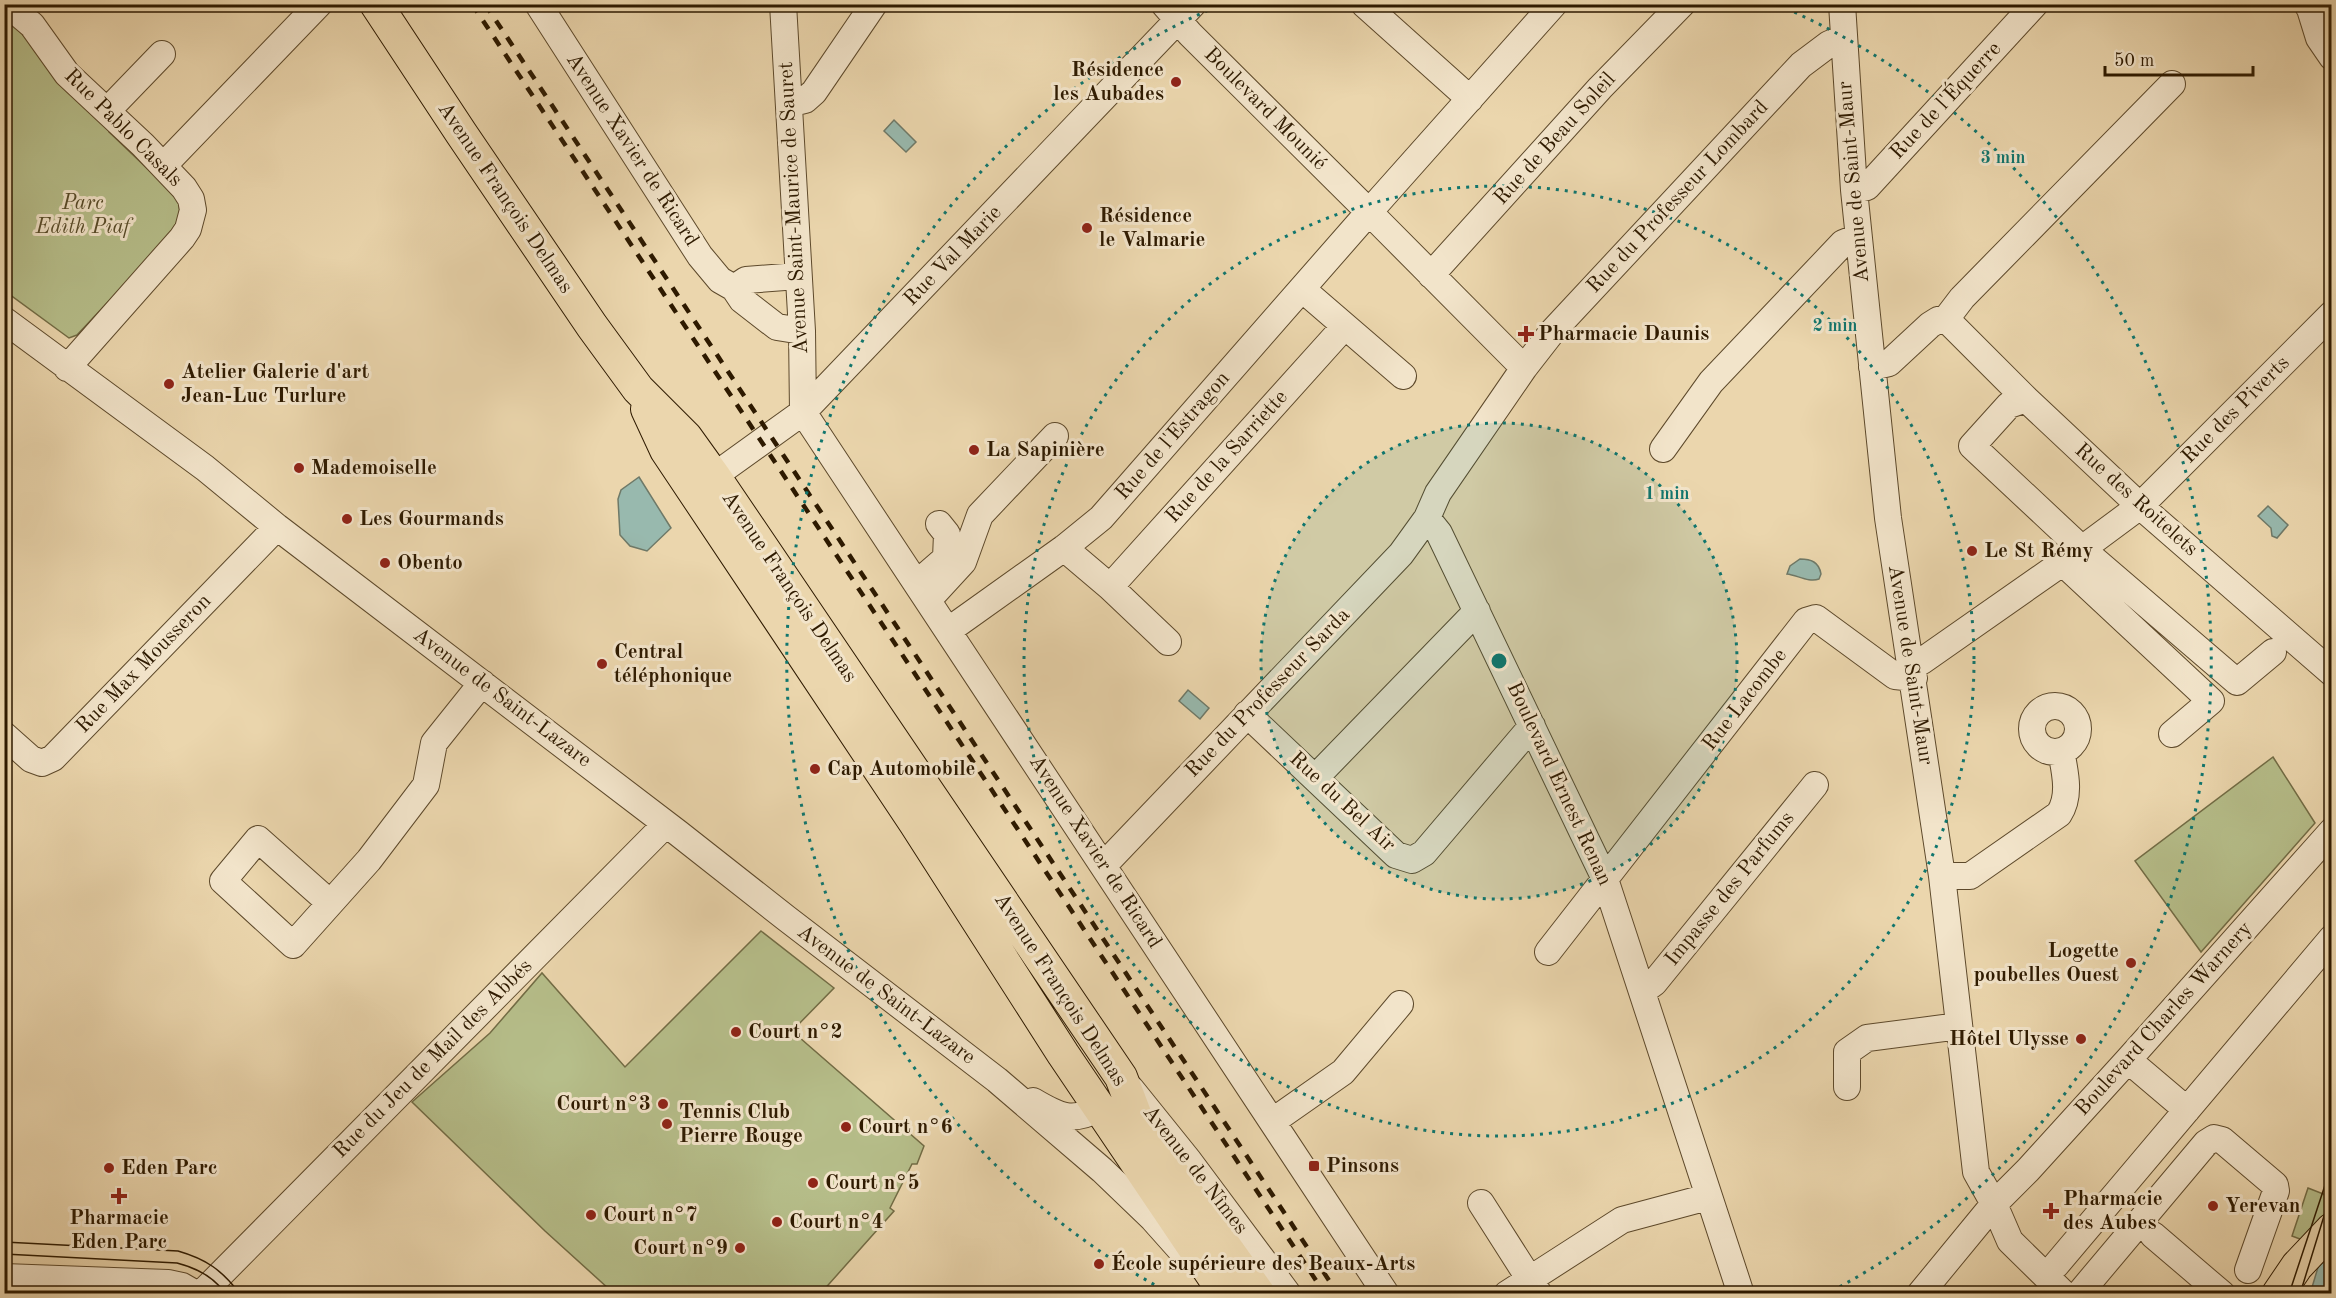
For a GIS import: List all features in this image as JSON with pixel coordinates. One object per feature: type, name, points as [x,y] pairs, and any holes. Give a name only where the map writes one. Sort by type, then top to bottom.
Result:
[{"type":"main road","name":"Avenue François Delmas","points":[[376,4],[460,133],[638,389],[666,450],[704,483],[1121,1077],[1140,1127]]},
{"type":"main road","name":"Avenue François Delmas","points":[[704,483],[915,823],[1100,1108],[1140,1127]]},
{"type":"main road","name":"Avenue de Nîmes","points":[[1100,1108],[1218,1282]]},
{"type":"main road","name":"Avenue de Nîmes","points":[[1140,1127],[1259,1292]]},
{"type":"main road","points":[[2278,1293],[2297,1266],[2331,1229]]},
{"type":"street","name":"Rue Pablo Casals","points":[[7,4],[32,25],[67,74],[184,188],[191,199],[194,210],[188,229],[67,368]]},
{"type":"street","points":[[163,166],[319,4]]},
{"type":"street","name":"Avenue Xavier de Ricard","points":[[538,4],[700,256],[720,280],[734,288],[742,300],[777,327],[802,331]]},
{"type":"street","name":"Avenue Saint-Maurice de Sauret","points":[[783,4],[802,331],[803,412]]},
{"type":"street","points":[[789,104],[806,100],[814,92],[874,4]]},
{"type":"street","points":[[1364,4],[1470,99]]},
{"type":"street","points":[[1427,518],[1438,493],[1524,368],[1369,212],[1554,4]]},
{"type":"street","name":"Rue de Beau Soleil","points":[[1431,275],[1600,88],[1682,4]]},
{"type":"street","name":"Avenue de Saint-Maur","points":[[1842,4],[1858,237],[1888,518],[1942,876],[1976,1172],[1994,1204],[2010,1241],[2064,1293]]},
{"type":"street","name":"Rue de l'Équerre","points":[[1854,190],[1867,187],[2035,4]]},
{"type":"street","points":[[2308,7],[2331,22]]},
{"type":"street","points":[[2308,7],[2319,38],[2331,57]]},
{"type":"street","name":"Boulevard Mounié","points":[[1179,10],[1190,34],[1369,212]]},
{"type":"street","name":"Rue Val Marie","points":[[704,483],[803,412],[1179,10]]},
{"type":"street","name":"Rue du Professeur Lombard","points":[[1524,368],[1552,332],[1801,65],[1829,44],[1843,38]]},
{"type":"street","points":[[107,111],[162,54]]},
{"type":"street","points":[[1872,367],[1889,363],[1930,325],[1938,320],[1946,320],[1962,298],[2172,84]]},
{"type":"street","name":"Rue de l'Estragon","points":[[949,630],[1064,548],[1101,518],[1369,212]]},
{"type":"street","points":[[1663,449],[1711,382],[1843,243],[1858,237]]},
{"type":"street","points":[[734,288],[746,280],[798,276]]},
{"type":"street","points":[[1302,289],[1403,376]]},
{"type":"street","name":"Rue des Piverts","points":[[1912,670],[2140,506],[2331,314]]},
{"type":"street","name":"Avenue de Saint-Lazare","points":[[4,320],[205,468],[277,527],[997,1080],[1102,1170],[1153,1219],[1185,1256],[1218,1282]]},
{"type":"street","name":"Rue des Roitelets","points":[[1946,320],[2140,506],[2330,663]]},
{"type":"street","name":"Rue de la Sarriette","points":[[1110,587],[1344,327]]},
{"type":"street","points":[[2026,399],[2009,405],[1972,446],[2211,701],[2172,734]]},
{"type":"street","name":"Avenue Xavier de Ricard","points":[[803,412],[1386,1293]]},
{"type":"street","points":[[923,591],[963,562],[980,515],[1055,436]]},
{"type":"street","name":"Boulevard Ernest Renan","points":[[1427,518],[1439,533],[1605,879],[1741,1293]]},
{"type":"street","name":"Rue du Professeur Sarda","points":[[1104,865],[1401,554],[1427,518]]},
{"type":"street","points":[[923,591],[946,558],[947,534],[939,524]]},
{"type":"street","name":"Rue Max Mousseron","points":[[4,735],[31,759],[42,763],[53,758],[277,527]]},
{"type":"street","points":[[1064,548],[1110,587],[1168,642]]},
{"type":"street","points":[[2073,556],[2237,682],[2273,652]]},
{"type":"street","points":[[1316,777],[1477,611]]},
{"type":"street","name":"Rue Lacombe","points":[[1605,879],[1806,621],[1816,618],[1895,676],[1912,670]]},
{"type":"street","points":[[330,903],[258,839],[223,881],[293,945],[369,860],[426,785],[435,743],[482,683]]},
{"type":"street","name":"Rue du Bel Air","points":[[1247,714],[1396,855],[1412,860],[1425,853],[1532,726]]},
{"type":"street","points":[[1942,876],[1970,876],[2059,814],[2064,806],[2066,780],[2061,751]]},
{"type":"street","name":"Impasse des Parfums","points":[[1643,991],[1654,983],[1815,785]]},
{"type":"street","name":"Rue du Jeu de Mail des Abbés","points":[[4,1276],[168,1283],[198,1293],[666,824]]},
{"type":"street","name":"Boulevard Charles Warnery","points":[[1994,1204],[2128,1060],[2331,831]]},
{"type":"street","points":[[1548,952],[1605,879]]},
{"type":"street","points":[[2056,1265],[2331,938]]},
{"type":"street","points":[[1273,1120],[1343,1072],[1400,1004]]},
{"type":"street","points":[[1847,1087],[1847,1052],[1867,1038],[1959,1026]]},
{"type":"street","points":[[2128,1060],[2187,1110]]},
{"type":"street","name":"Avenue de Nîmes","points":[[1121,1077],[1189,1161],[1288,1293]]},
{"type":"street","name":"Avenue de Saint-Lazare","points":[[997,1080],[1050,1111],[1068,1117],[1083,1117],[1100,1108]]},
{"type":"street","points":[[2079,1293],[2206,1143],[2214,1138],[2222,1140],[2275,1185],[2276,1191],[2248,1270]]},
{"type":"street","points":[[1507,1293],[1534,1286],[1622,1220],[1708,1197]]},
{"type":"street","points":[[1481,1203],[1534,1286]]},
{"type":"street","points":[[1920,1293],[1994,1204]]},
{"type":"street","points":[[2153,1235],[2222,1293]]},
{"type":"green space","name":"Parc Edith Piaf","points":[[4,15],[112,128],[109,132],[177,197],[179,203],[179,217],[171,235],[77,335],[69,338],[5,291]]},
{"type":"green space","points":[[2273,757],[2315,823],[2201,952],[2135,861]]},
{"type":"green space","name":"Tennis Club Pierre Rouge","points":[[761,931],[834,988],[792,1031],[924,1146],[917,1164],[912,1164],[890,1208],[894,1211],[821,1293],[652,1294],[609,1289],[545,1231],[412,1102],[490,1033],[542,973],[625,1067]]},
{"type":"green space","points":[[2308,1188],[2331,1197],[2331,1212],[2300,1245],[2300,1239],[2292,1236]]},
{"type":"water","points":[[894,120],[916,142],[906,152],[884,131]]},
{"type":"water","points":[[639,477],[671,528],[647,551],[630,546],[620,535],[618,499],[621,490]]},
{"type":"water","points":[[2268,506],[2288,525],[2277,538],[2272,536],[2271,528],[2258,516]]},
{"type":"water","points":[[1800,559],[1816,564],[1821,574],[1819,579],[1807,579],[1787,574],[1790,566]]},
{"type":"water","points":[[1188,690],[1209,708],[1200,719],[1179,701]]},
{"type":"water","points":[[2331,1253],[2331,1293],[2310,1294],[2322,1254]]},
{"type":"tram line","points":[[2289,1294],[2332,1164]]},
{"type":"tram line","points":[[2300,1294],[2332,1190]]},
{"type":"tram line","points":[[4,1242],[178,1251],[213,1266],[240,1294]]},
{"type":"tram line","points":[[4,1254],[177,1263],[204,1274],[226,1294]]},
{"type":"railway","points":[[472,4],[1325,1294]]},
{"type":"railway","points":[[485,4],[1338,1294]]},
{"type":"place","name":"Résidence les Aubades","points":[[1176,82]]},
{"type":"place","name":"Résidence le Valmarie","points":[[1087,228]]},
{"type":"place","name":"Pharmacie Daunis","points":[[1526,334]]},
{"type":"place","name":"Atelier Galerie d'art Jean-Luc Turlure","points":[[169,384]]},
{"type":"place","name":"La Sapinière","points":[[974,450]]},
{"type":"place","name":"Mademoiselle","points":[[299,468]]},
{"type":"place","name":"Les Gourmands","points":[[347,519]]},
{"type":"place","name":"Le St Rémy","points":[[1972,551]]},
{"type":"place","name":"Obento","points":[[385,563]]},
{"type":"place","name":"Central téléphonique","points":[[602,664]]},
{"type":"place","name":"Cap Automobile","points":[[815,769]]},
{"type":"place","name":"Logette poubelles Ouest","points":[[2131,963]]},
{"type":"place","name":"Court n°2","points":[[736,1032]]},
{"type":"place","name":"Hôtel Ulysse","points":[[2081,1039]]},
{"type":"place","name":"Court n°3","points":[[663,1104]]},
{"type":"place","name":"Tennis Club Pierre Rouge","points":[[667,1124]]},
{"type":"place","name":"Court n°6","points":[[846,1127]]},
{"type":"place","name":"Pinsons","points":[[1314,1166]]},
{"type":"place","name":"Eden Parc","points":[[109,1168]]},
{"type":"place","name":"Court n°5","points":[[813,1183]]},
{"type":"place","name":"Pharmacie Eden Parc","points":[[119,1196]]},
{"type":"place","name":"Yerevan","points":[[2213,1206]]},
{"type":"place","name":"Pharmacie des Aubes","points":[[2051,1211]]},
{"type":"place","name":"Court n°7","points":[[591,1215]]},
{"type":"place","name":"Court n°4","points":[[777,1222]]},
{"type":"place","name":"Court n°9","points":[[740,1248]]},
{"type":"place","name":"École supérieure des Beaux-Arts","points":[[1099,1264]]}]
